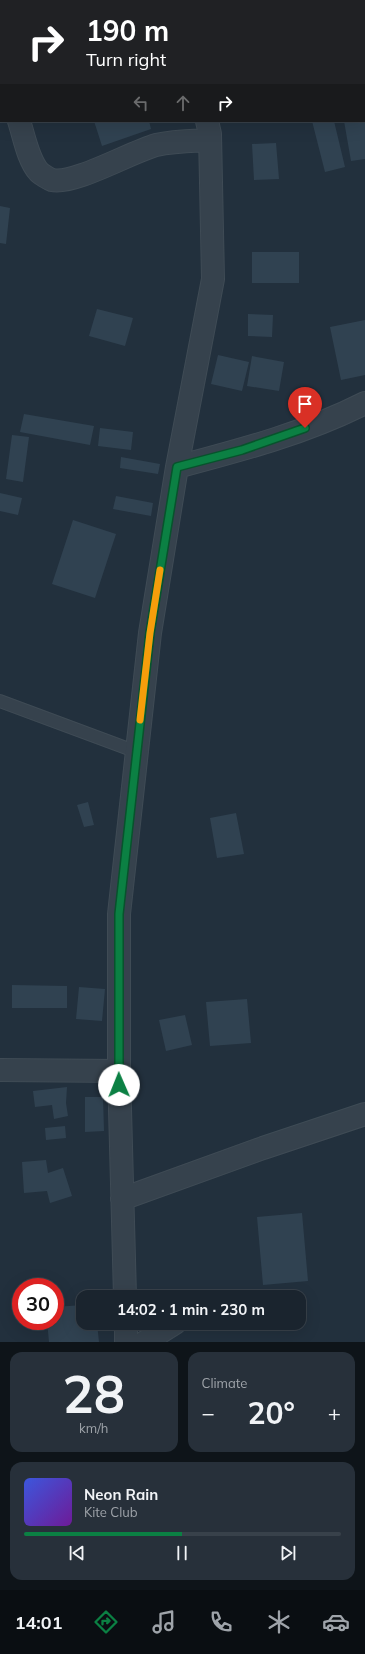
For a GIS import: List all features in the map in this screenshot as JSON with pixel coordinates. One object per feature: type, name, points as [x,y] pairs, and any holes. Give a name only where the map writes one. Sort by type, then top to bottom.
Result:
[{"type":"street","points":[[19,122],[28,152],[39,172],[52,180],[67,178],[91,171],[155,145],[181,141],[209,131],[213,279],[177,467],[150,633],[119,914],[119,1071],[125,1290]]},
{"type":"street","points":[[177,467],[242,450],[340,415],[365,403]]},
{"type":"street","points":[[0,1070],[119,1071]]},
{"type":"street","points":[[122,1199],[263,1148],[365,1114]]},
{"type":"street","points":[[126,1330],[126,1342]]},
{"type":"street","points":[[145,1342],[164,1330]]},
{"type":"lane","points":[[0,701],[137,752]]},
{"type":"building","points":[[94,122],[149,122],[151,129],[102,146]]},
{"type":"building","points":[[312,122],[334,122],[345,167],[325,172]]},
{"type":"building","points":[[344,122],[365,122],[365,159],[351,161]]},
{"type":"building","points":[[276,143],[279,179],[254,180],[252,144]]},
{"type":"building","points":[[0,206],[10,208],[6,244],[0,243]]},
{"type":"building","points":[[252,252],[299,252],[299,283],[252,283]]},
{"type":"building","points":[[97,309],[133,318],[125,346],[89,336]]},
{"type":"building","points":[[248,314],[273,315],[272,337],[248,336]]},
{"type":"building","points":[[365,320],[365,375],[341,380],[330,327]]},
{"type":"building","points":[[218,355],[249,362],[242,391],[211,384]]},
{"type":"building","points":[[252,356],[284,362],[279,391],[247,386]]},
{"type":"building","points":[[24,414],[94,426],[90,445],[20,432]]},
{"type":"building","points":[[100,428],[133,432],[131,450],[98,446]]},
{"type":"building","points":[[12,435],[29,437],[23,482],[6,479]]},
{"type":"building","points":[[121,457],[160,464],[158,474],[120,468]]},
{"type":"building","points":[[0,493],[22,498],[18,515],[0,511]]},
{"type":"building","points":[[116,496],[153,503],[151,516],[113,509]]},
{"type":"building","points":[[73,520],[116,534],[95,598],[52,584]]},
{"type":"building","points":[[88,802],[94,825],[84,827],[77,805]]},
{"type":"building","points":[[236,813],[244,854],[217,858],[210,818]]},
{"type":"building","points":[[12,985],[67,986],[67,1008],[12,1008]]},
{"type":"building","points":[[79,987],[105,989],[102,1021],[76,1019]]},
{"type":"building","points":[[247,999],[251,1043],[210,1046],[206,1002]]},
{"type":"building","points":[[185,1015],[192,1045],[166,1051],[159,1020]]},
{"type":"building","points":[[67,1087],[66,1103],[68,1116],[54,1119],[52,1105],[35,1107],[33,1091]]},
{"type":"building","points":[[85,1097],[103,1097],[104,1131],[85,1132]]},
{"type":"building","points":[[65,1126],[66,1138],[46,1140],[45,1128]]},
{"type":"building","points":[[46,1160],[48,1173],[63,1168],[72,1196],[50,1203],[47,1191],[24,1193],[22,1162]]},
{"type":"building","points":[[302,1213],[308,1281],[263,1285],[257,1217]]},
{"type":"building","points":[[64,1306],[76,1306],[76,1330],[98,1330],[99,1342],[49,1342],[48,1330],[64,1330]]},
{"type":"slow traffic","points":[[140,720],[150,633],[160,570]]},
{"type":"route","points":[[119,1085],[119,914],[150,633],[177,467],[242,450],[305,428]]}]
